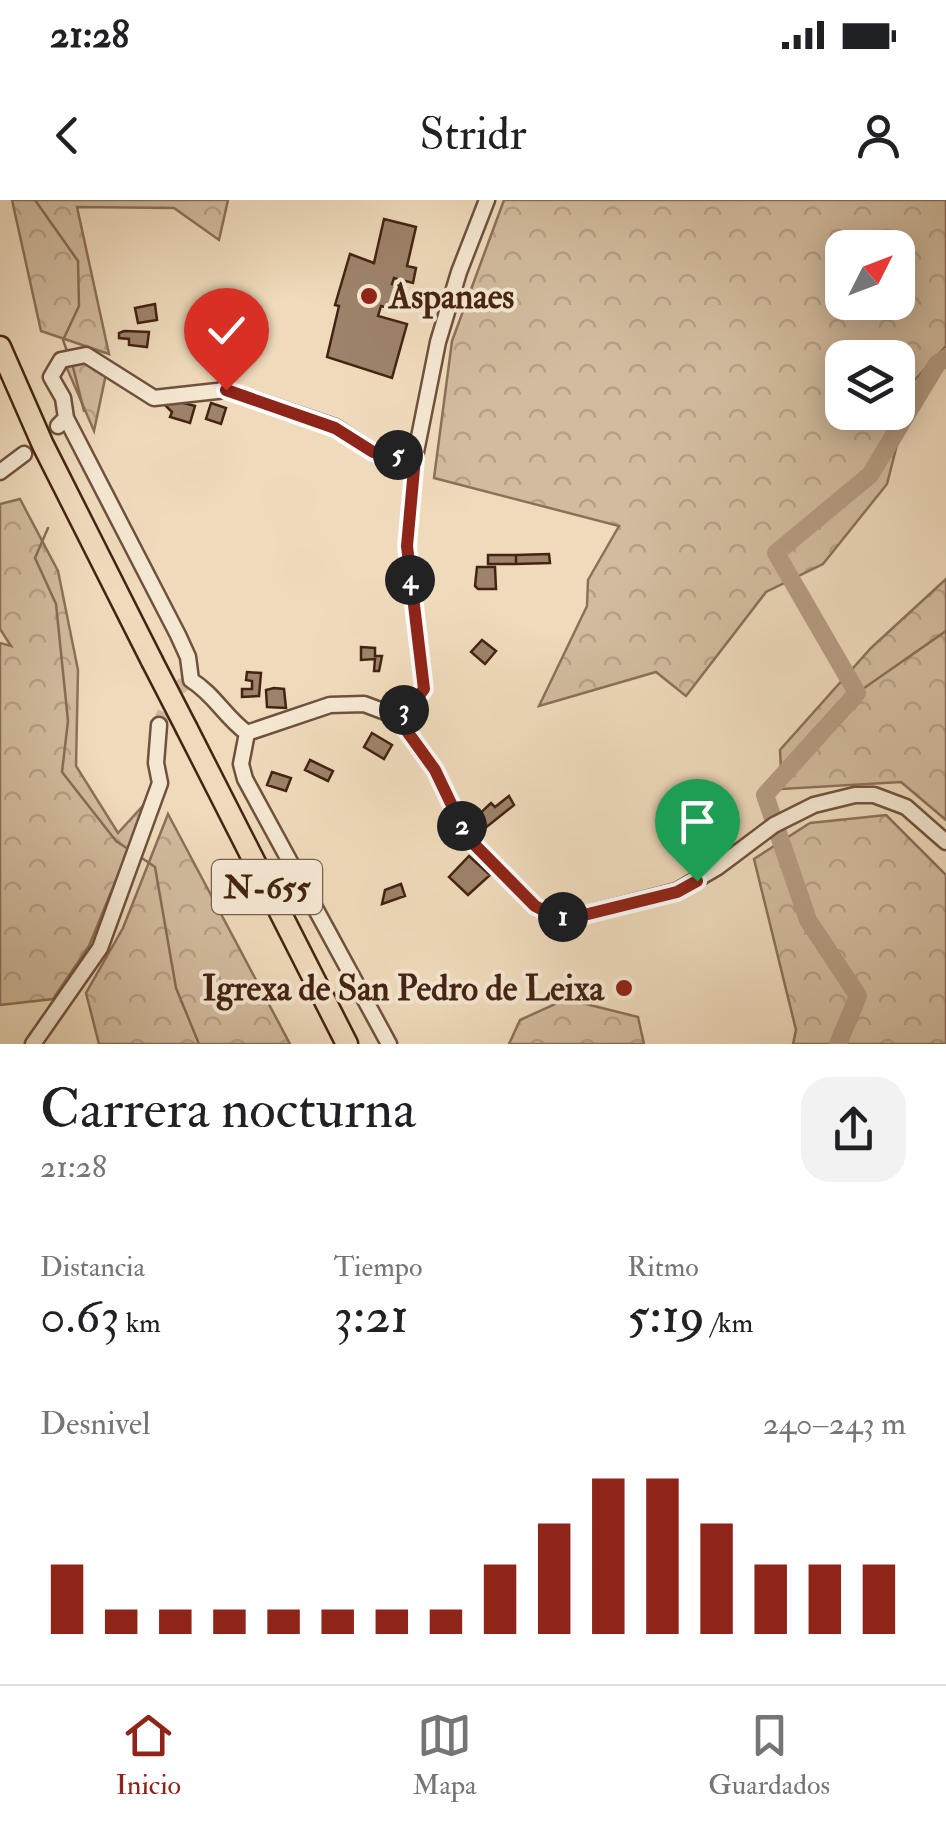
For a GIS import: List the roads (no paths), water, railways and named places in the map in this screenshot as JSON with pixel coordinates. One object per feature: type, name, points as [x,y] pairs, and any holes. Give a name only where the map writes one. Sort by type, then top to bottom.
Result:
[{"type":"highway","name":"N-655","points":[[0,347],[42,446],[346,1044]]},
{"type":"street","points":[[396,716],[412,705],[424,689],[407,546],[415,458],[438,342],[487,200]]},
{"type":"street","points":[[247,733],[191,680],[188,657],[143,562],[62,422],[63,398],[50,376],[61,360],[86,355],[154,398],[226,390],[335,428],[373,452],[415,458]]},
{"type":"street","points":[[0,472],[24,454]]},
{"type":"street","points":[[247,733],[330,705],[364,704],[396,716],[435,770],[467,837],[535,906],[556,917],[576,917],[677,892],[774,825],[814,805],[856,795],[874,795],[906,807],[946,842]]},
{"type":"street","points":[[33,1044],[100,948],[155,802],[160,783],[156,740],[159,726]]},
{"type":"street","points":[[247,733],[241,764],[245,779],[389,1044]]},
{"type":"waterway","points":[[35,200],[78,261],[79,306],[63,340],[67,351]]},
{"type":"waterway","points":[[838,1044],[858,996],[808,920],[765,795],[857,693],[776,553],[870,475],[937,364],[946,358]]},
{"type":"waterway","points":[[72,363],[84,411]]},
{"type":"waterway","points":[[48,528],[35,558],[56,604],[68,721],[62,772],[116,841],[128,849]]},
{"type":"waterway","points":[[857,693],[946,631]]},
{"type":"waterway","points":[[139,856],[155,867],[176,988],[199,1044]]},
{"type":"tunnel","points":[[159,725],[173,691],[191,680]]},
{"type":"place","name":"Aspanaes","points":[[369,296]]},
{"type":"place","name":"Igrexa de San Pedro de Leixa","points":[[624,988]]}]
